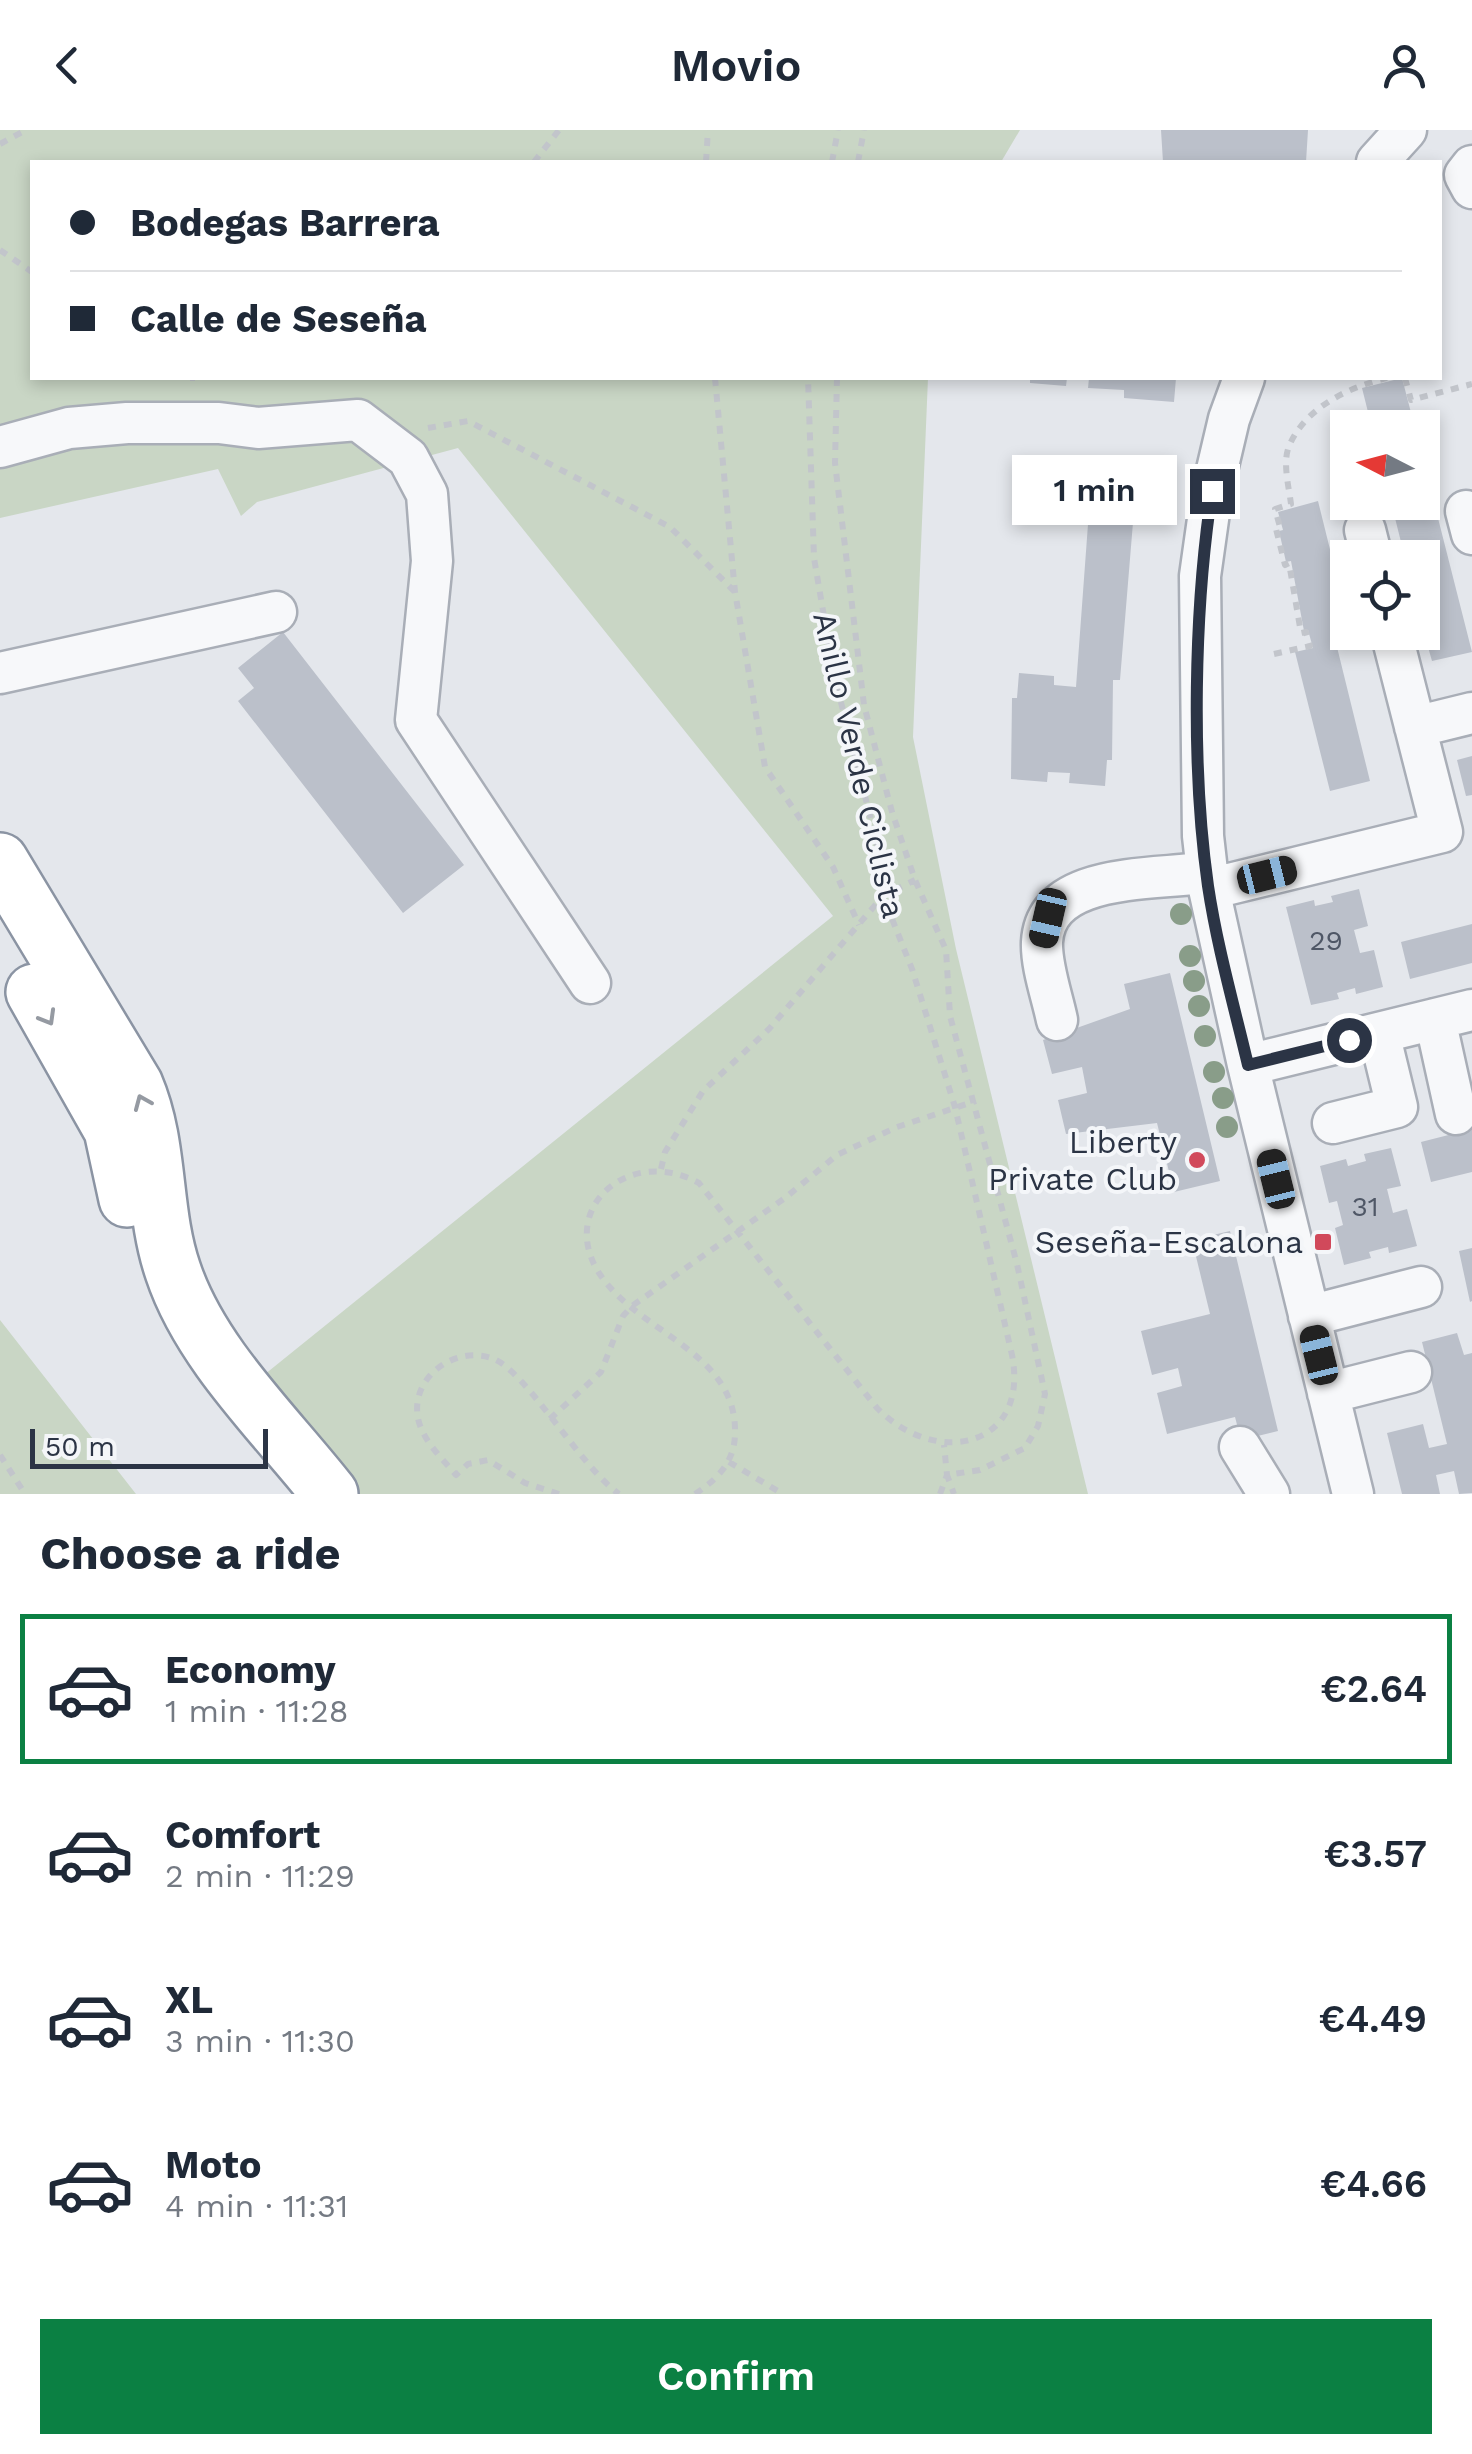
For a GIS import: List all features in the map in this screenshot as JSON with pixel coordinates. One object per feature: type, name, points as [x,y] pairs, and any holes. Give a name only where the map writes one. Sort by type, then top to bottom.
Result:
[{"type":"highway","points":[[0,861],[134,1085],[149,1119],[162,1229],[183,1300],[201,1332],[330,1494]]},
{"type":"highway","points":[[0,934],[112,1130],[125,1173],[138,1266],[151,1300],[174,1340],[296,1494]]},
{"type":"street","points":[[1379,160],[1406,130]]},
{"type":"street","points":[[1243,380],[1212,491],[1200,576],[1199,742],[1208,881],[1248,1065],[1353,1494]]},
{"type":"street","points":[[0,447],[68,428],[219,423],[258,428],[358,420],[408,458],[427,494],[432,561],[416,720],[590,984]]},
{"type":"street","points":[[0,673],[276,612]]},
{"type":"street","points":[[1057,1020],[1042,944],[1048,918],[1060,901],[1087,888],[1208,881],[1442,832],[1395,650]]},
{"type":"street","points":[[1414,727],[1472,713]]},
{"type":"street","points":[[1248,1065],[1454,1014],[1456,1114]]},
{"type":"street","points":[[1334,1122],[1397,1107],[1379,1033]]},
{"type":"street","points":[[1309,1316],[1421,1288]]},
{"type":"street","points":[[1328,1393],[1411,1372]]},
{"type":"street","points":[[1240,1447],[1269,1494]]},
{"type":"path","points":[[0,144],[26,130]]},
{"type":"path","points":[[536,160],[558,130]]},
{"type":"path","points":[[706,160],[708,130]]},
{"type":"path","points":[[832,160],[838,130]]},
{"type":"path","points":[[858,160],[864,130]]},
{"type":"path","points":[[0,250],[30,271]]},
{"type":"path","points":[[195,380],[205,388],[219,423]]},
{"type":"path","points":[[715,380],[735,592],[765,766],[833,867],[859,924]]},
{"type":"path","name":"Anillo Verde Ciclista","points":[[808,380],[814,558],[822,616],[877,843],[883,896],[912,969],[955,1107],[1015,1369],[1010,1402],[1002,1417],[977,1437],[944,1445]]},
{"type":"path","points":[[837,380],[835,463],[864,705],[915,880],[946,950],[950,1016],[976,1101],[1045,1394],[1038,1426],[1025,1448],[980,1470],[947,1475]]},
{"type":"path","points":[[1274,654],[1310,646],[1306,632],[1302,633],[1289,564],[1285,565],[1276,528],[1280,528],[1275,509],[1291,504],[1288,450],[1318,408],[1360,384],[1378,380]]},
{"type":"path","points":[[1406,380],[1411,400],[1472,384]]},
{"type":"path","points":[[383,436],[468,421],[670,528],[735,592]]},
{"type":"path","points":[[662,1169],[665,1152],[703,1091],[768,1029],[883,896],[915,880]]},
{"type":"path","points":[[550,1420],[601,1372],[623,1316],[632,1306],[740,1231],[836,1155],[897,1127],[976,1101]]},
{"type":"path","points":[[696,1494],[729,1462],[736,1427],[734,1409],[721,1380],[632,1306],[594,1265],[590,1225],[607,1190],[635,1171],[662,1169],[699,1183],[877,1408],[911,1436],[944,1445],[947,1475],[954,1494]]},
{"type":"path","points":[[559,1494],[525,1484],[488,1460],[468,1464],[456,1475],[427,1439],[416,1406],[423,1384],[444,1363],[468,1356],[494,1360],[620,1494]]},
{"type":"path","points":[[0,1455],[26,1494]]},
{"type":"path","points":[[729,1462],[783,1494]]},
{"type":"path","points":[[940,1494],[947,1475]]},
{"type":"green space","points":[[0,130],[1020,130],[1002,160],[30,160],[30,380],[928,380],[913,737],[956,949],[1088,1494],[355,1494],[254,1383],[833,916],[458,448],[257,502],[241,516],[218,469],[0,518]]},
{"type":"green space","points":[[0,1320],[136,1494],[0,1494]]},
{"type":"building","points":[[1161,130],[1308,130],[1306,160],[1163,160]]},
{"type":"building","points":[[1030,380],[1067,380],[1066,386]]},
{"type":"building","points":[[1089,380],[1176,380],[1174,402],[1124,398],[1124,390],[1088,388]]},
{"type":"building","points":[[1403,380],[1410,410],[1368,410],[1362,388]]},
{"type":"building","points":[[1092,470],[1137,474],[1120,680],[1113,680],[1112,760],[1107,760],[1105,786],[1069,783],[1070,773],[1048,772],[1047,782],[1011,779],[1012,698],[1017,698],[1019,673],[1054,676],[1054,685],[1076,687]]},
{"type":"building","points":[[1318,501],[1330,549],[1330,650],[1338,650],[1370,781],[1330,791],[1295,652],[1313,648],[1308,630],[1304,631],[1291,561],[1286,562],[1278,512]]},
{"type":"building","points":[[1396,520],[1438,520],[1472,652],[1432,661],[1429,650],[1440,650],[1440,540],[1400,540]]},
{"type":"building","points":[[283,632],[464,865],[403,913],[238,701],[254,688],[238,668]]},
{"type":"building","points":[[1472,756],[1472,795],[1466,796],[1457,760]]},
{"type":"building","points":[[1359,889],[1368,926],[1354,930],[1360,953],[1374,950],[1383,987],[1356,994],[1355,988],[1337,993],[1339,999],[1311,1005],[1286,907],[1314,900],[1315,906],[1333,902],[1331,896]]},
{"type":"building","points":[[1472,924],[1472,963],[1410,979],[1401,942]]},
{"type":"building","points":[[1170,973],[1220,1181],[1174,1192],[1157,1123],[1066,1134],[1058,1100],[1087,1093],[1082,1067],[1052,1074],[1043,1040],[1130,1009],[1124,984]]},
{"type":"building","points":[[1472,1129],[1472,1172],[1431,1182],[1421,1142]]},
{"type":"building","points":[[1391,1148],[1401,1186],[1387,1189],[1393,1213],[1407,1209],[1417,1246],[1389,1253],[1388,1247],[1369,1252],[1371,1258],[1344,1265],[1335,1228],[1343,1225],[1337,1201],[1329,1203],[1320,1166],[1346,1159],[1348,1166],[1366,1161],[1364,1154]]},
{"type":"building","points":[[1230,1231],[1278,1431],[1241,1440],[1235,1417],[1167,1434],[1157,1393],[1182,1386],[1178,1368],[1152,1375],[1141,1331],[1210,1314],[1192,1240]]},
{"type":"building","points":[[1472,1248],[1472,1301],[1470,1302],[1459,1251]]},
{"type":"building","points":[[1457,1333],[1464,1355],[1472,1353],[1472,1493],[1459,1494],[1454,1471],[1436,1475],[1440,1494],[1402,1494],[1387,1433],[1423,1424],[1429,1448],[1447,1444],[1422,1342]]},
{"type":"place","name":"Liberty Private Club","points":[[1197,1160]]},
{"type":"place","name":"Seseña-Escalona","points":[[1323,1242]]},
{"type":"route","points":[[1212,491],[1198,593],[1202,820],[1208,889],[1248,1065],[1349,1040]]}]
